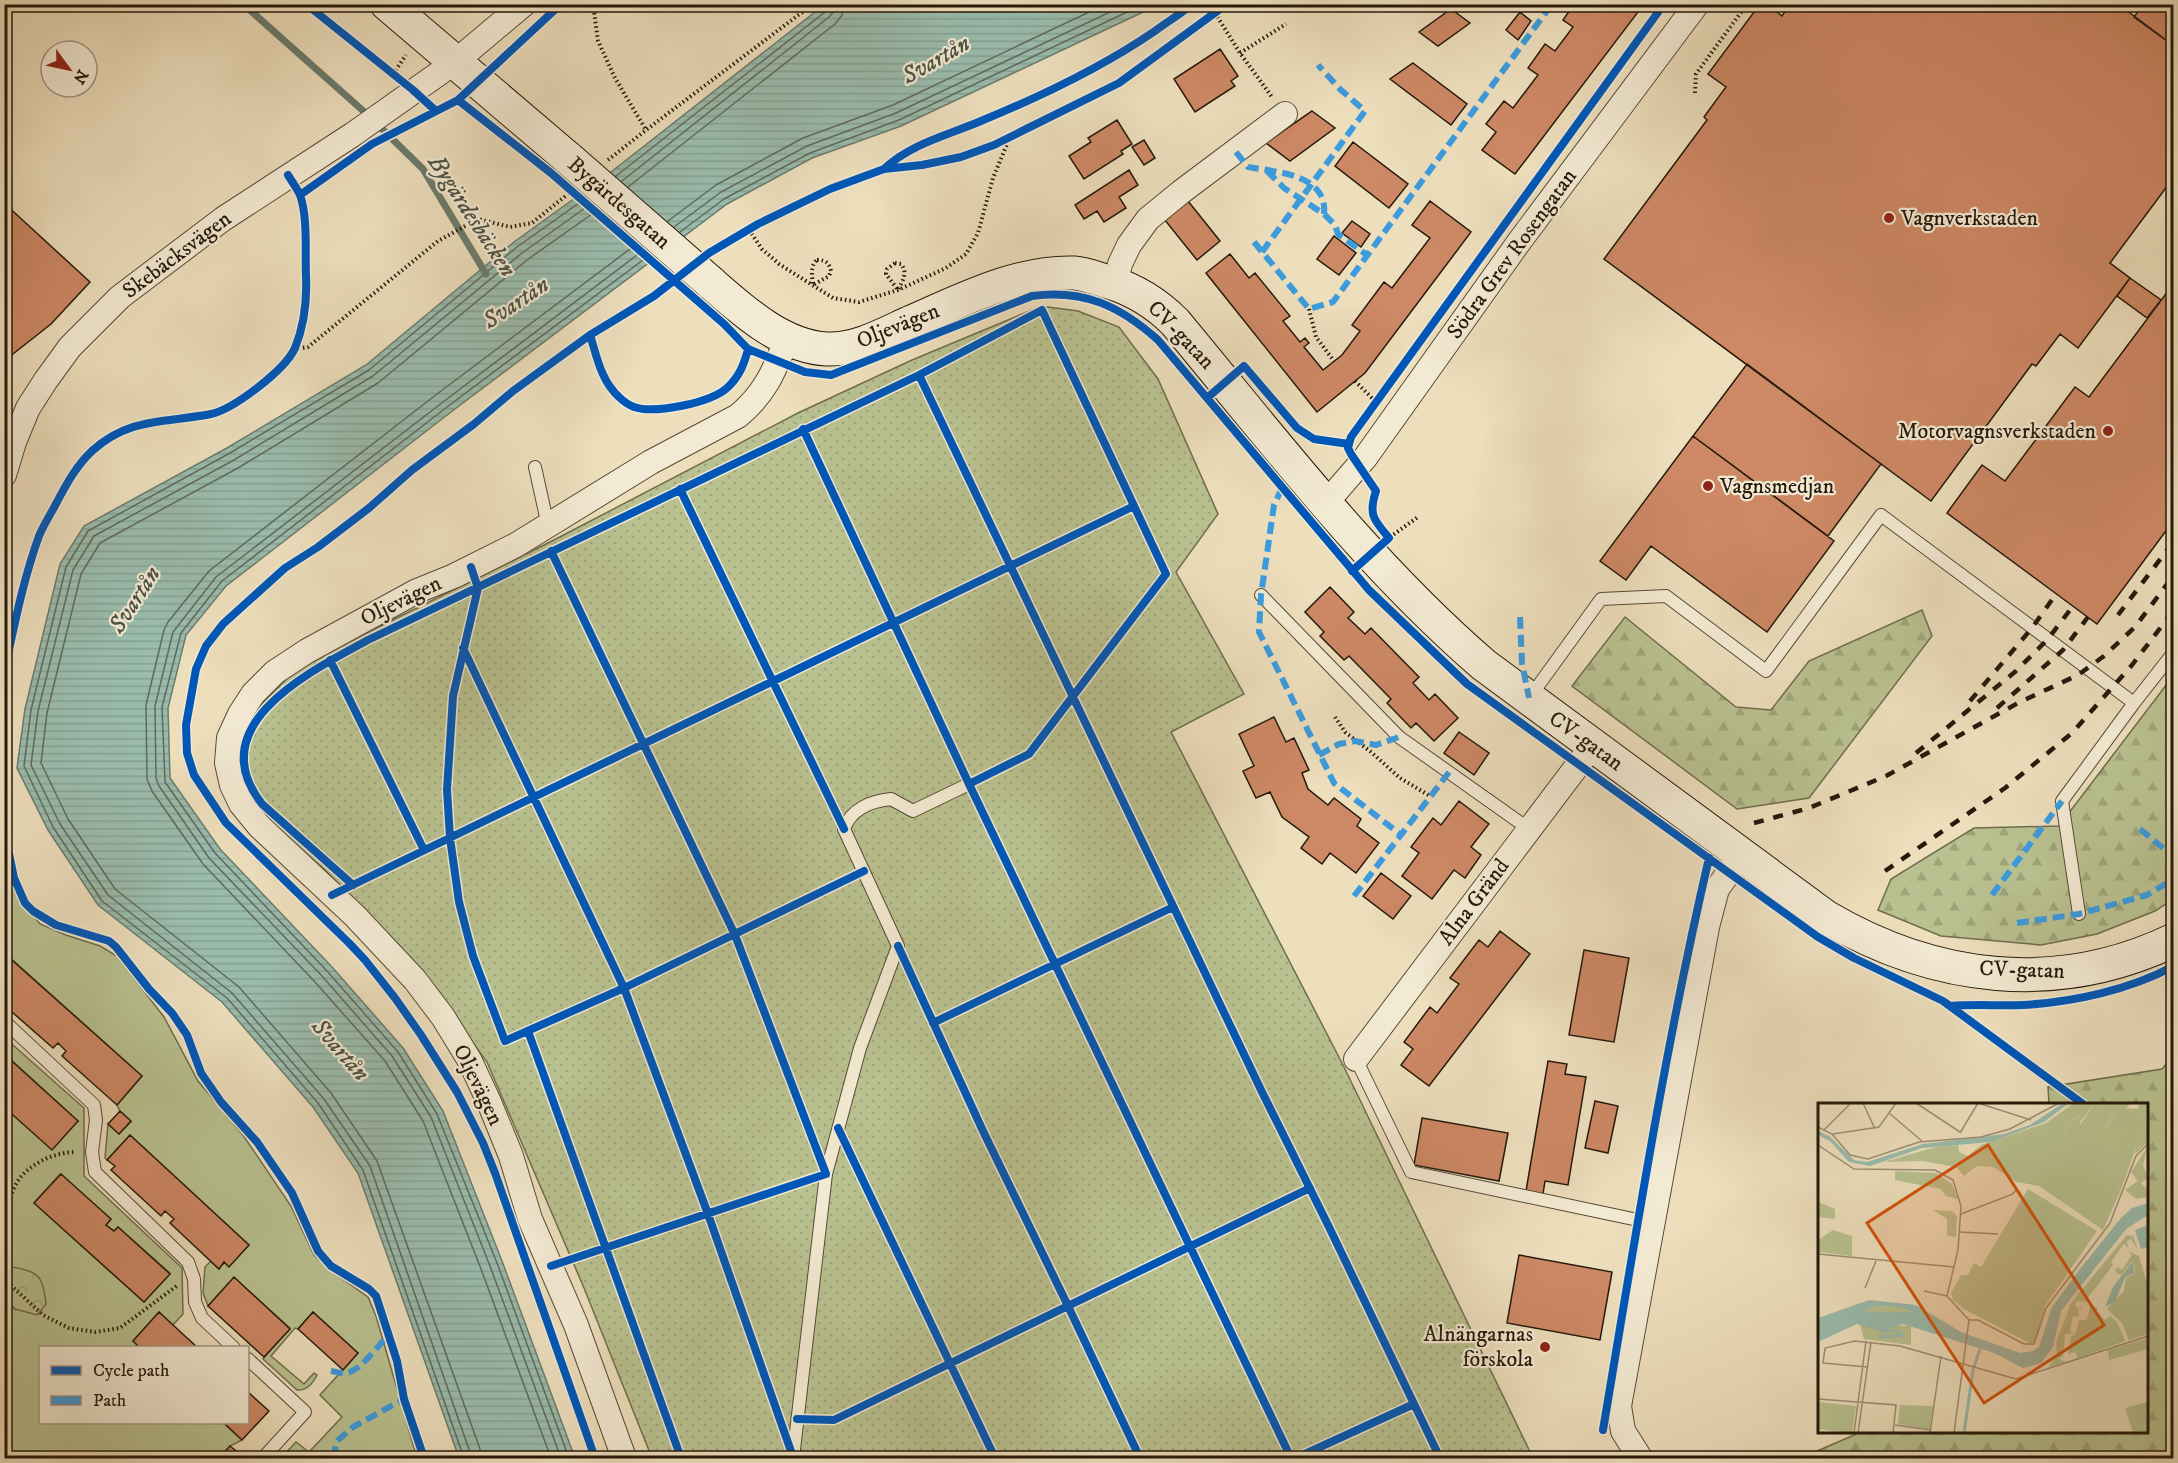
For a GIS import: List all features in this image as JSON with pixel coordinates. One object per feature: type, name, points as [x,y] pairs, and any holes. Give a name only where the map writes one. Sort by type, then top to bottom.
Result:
[{"type":"street","name":"Bygärdesgatan","points":[[387,4],[455,62],[571,178],[710,282],[748,315],[787,339]]},
{"type":"street","name":"Skebäcksvägen","points":[[4,475],[28,408],[70,347],[120,297],[223,219],[359,130],[455,62],[524,4]]},
{"type":"street","name":"Södra Grev Rosengatan","points":[[1326,503],[1365,458],[1519,242],[1697,4]]},
{"type":"street","points":[[1115,284],[1120,264],[1129,245],[1148,219],[1285,114]]},
{"type":"street","name":"Oljevägen","points":[[624,1458],[576,1325],[530,1219],[511,1156],[470,1061],[443,1017],[415,980],[355,916],[259,826],[242,804],[231,785],[227,763],[229,738],[240,714],[254,694],[275,672],[350,626],[417,591],[454,576],[516,545],[651,462],[738,416],[748,408],[766,386],[787,339],[826,349],[849,347],[1016,280],[1047,274],[1075,273],[1115,284]]},
{"type":"street","name":"CV-gatan","points":[[1115,284],[1146,298],[1174,322],[1326,503],[1382,541],[1446,632],[1484,665],[1826,917],[1901,953],[1946,966],[2020,975],[2067,973],[2123,962],[2174,940]]},
{"type":"street","name":"Alna Gränd","points":[[1356,1059],[1593,745]]},
{"type":"street","points":[[1640,1458],[1623,1431],[1619,1406],[1707,927],[1717,889],[1741,855]]},
{"type":"lane","points":[[535,467],[548,526]]},
{"type":"lane","points":[[1529,698],[1601,599],[1666,596],[1766,671],[1881,515],[2134,703]]},
{"type":"lane","points":[[1261,596],[1399,737],[1529,829]]},
{"type":"lane","points":[[2079,914],[2062,801],[2174,652]]},
{"type":"lane","points":[[793,1458],[826,1174],[860,1048],[898,946],[844,829],[847,820],[857,810],[869,804],[891,799],[914,811],[969,784]]},
{"type":"lane","points":[[4,1021],[94,1105],[96,1120],[92,1152],[95,1172],[188,1262],[193,1276],[195,1302],[202,1318],[233,1346]]},
{"type":"lane","points":[[1356,1059],[1411,1172],[1652,1223]]},
{"type":"lane","points":[[249,1360],[305,1412],[263,1458]]},
{"type":"path","points":[[593,4],[598,41],[615,78],[646,130]]},
{"type":"path","points":[[602,165],[813,4]]},
{"type":"path","points":[[1695,93],[1696,74],[1747,4]]},
{"type":"path","points":[[1206,20],[1218,11],[1240,53],[1285,114]]},
{"type":"path","points":[[1240,53],[1286,24]]},
{"type":"path","points":[[385,68],[393,74]]},
{"type":"path","points":[[994,145],[1020,132]]},
{"type":"path","points":[[748,230],[762,249],[779,264],[833,298],[859,302],[898,290],[946,268],[966,254],[978,232],[993,178],[1010,137]]},
{"type":"path","points":[[294,349],[308,347],[438,241],[478,219],[510,227],[532,223],[571,178],[578,196]]},
{"type":"path","points":[[739,236],[758,224]]},
{"type":"path","points":[[823,260],[830,266],[829,276],[813,285],[814,263],[823,260]]},
{"type":"path","points":[[895,263],[901,264],[905,269],[898,290],[886,274],[887,269],[895,263]]},
{"type":"path","points":[[1309,309],[1316,337],[1334,361]]},
{"type":"path","points":[[288,357],[297,340]]},
{"type":"path","points":[[1355,381],[1376,402]]},
{"type":"path","points":[[1370,411],[1383,392]]},
{"type":"path","points":[[1382,541],[1418,517]]},
{"type":"path","points":[[1335,717],[1345,732],[1400,778],[1430,796]]},
{"type":"path","points":[[4,1214],[15,1184],[27,1170],[46,1159],[66,1152],[92,1152]]},
{"type":"path","points":[[4,1279],[43,1315],[69,1328],[95,1332],[120,1328],[170,1290],[193,1276]]},
{"type":"green space","points":[[1048,307],[1078,311],[1119,327],[1158,379],[1218,514],[1176,572],[1244,694],[1171,732],[1344,1067],[1533,1458],[652,1458],[584,1288],[487,1062],[412,959],[326,871],[259,812],[245,788],[238,766],[240,736],[255,711],[292,673],[334,649],[552,541],[798,413],[912,360],[1032,310]]},
{"type":"green space","points":[[1922,610],[1932,636],[1809,798],[1737,809],[1572,686],[1625,617],[1736,707],[1771,710],[1809,661]]},
{"type":"green space","points":[[2173,676],[2173,899],[2155,911],[2097,934],[2041,945],[1941,936],[1878,910],[1891,879],[1974,828],[2059,826]]},
{"type":"green space","points":[[4,861],[16,894],[40,924],[100,946],[117,956],[164,1017],[198,1081],[243,1135],[291,1206],[314,1255],[331,1271],[368,1297],[376,1316],[417,1458],[322,1458],[319,1452],[300,1458],[281,1458],[296,1442],[309,1452],[342,1417],[320,1395],[358,1353],[313,1312],[298,1329],[295,1328],[271,1356],[304,1384],[314,1373],[317,1375],[309,1386],[297,1390],[263,1359],[290,1328],[234,1278],[208,1306],[203,1293],[205,1267],[211,1261],[218,1268],[249,1245],[130,1135],[107,1160],[105,1158],[108,1124],[119,1134],[131,1122],[117,1105],[142,1076],[5,953]]},
{"type":"green space","points":[[5,1038],[84,1108],[84,1176],[182,1268],[183,1314],[173,1325],[159,1312],[133,1341],[139,1346],[39,1346],[39,1424],[224,1424],[242,1440],[230,1446],[219,1458],[5,1458],[5,1298],[15,1309],[11,1267],[5,1276],[4,1107],[78,1121],[5,1054]],"holes":[[[60,1174],[111,1219],[106,1225],[114,1231],[118,1227],[170,1273],[144,1302],[34,1203]]]},
{"type":"green space","points":[[2173,1056],[2173,1458],[1801,1458],[1859,1433],[2148,1433],[2148,1103],[2049,1103],[2048,1087],[2162,1069]]},
{"type":"green space","points":[[11,1267],[34,1273],[41,1281],[46,1304],[37,1315],[15,1309],[5,1298],[5,1276]]},
{"type":"water","name":"Svartån","points":[[824,5],[1158,5],[901,126],[812,158],[727,204],[451,412],[226,586],[186,635],[168,708],[170,778],[220,849],[332,967],[403,1048],[443,1111],[502,1261],[575,1458],[459,1458],[358,1173],[313,1107],[222,1002],[98,905],[48,830],[17,768],[25,709],[60,564],[84,526],[227,448],[366,365],[514,242],[611,172]]},
{"type":"pier","points":[[607,172],[684,240],[650,266],[572,197]]},
{"type":"building","points":[[1574,4],[1628,4],[1638,12],[1515,174],[1482,150],[1496,132],[1486,124],[1504,101],[1513,108],[1538,75],[1528,68],[1545,44],[1555,51],[1573,27],[1563,20]]},
{"type":"building","name":"Vagnverkstaden","points":[[1760,4],[1767,4],[1782,16],[1790,4],[2118,4],[2174,46],[2174,177],[2110,263],[2130,278],[2078,348],[2060,334],[2036,366],[2032,364],[1931,501],[1604,259],[1707,120],[1704,117],[1726,87],[1708,74]]},
{"type":"building","points":[[2143,4],[2174,4],[2174,46],[2134,17]]},
{"type":"building","points":[[1451,9],[1470,23],[1438,46],[1419,32]]},
{"type":"building","points":[[1520,12],[1531,21],[1518,40],[1506,30]]},
{"type":"building","points":[[1220,49],[1238,76],[1231,81],[1235,86],[1195,112],[1174,79]]},
{"type":"building","points":[[1413,63],[1467,104],[1451,125],[1390,79]]},
{"type":"building","points":[[1312,111],[1335,128],[1290,161],[1266,143]]},
{"type":"building","points":[[1117,120],[1132,144],[1121,151],[1123,154],[1084,179],[1069,156],[1091,142],[1088,138]]},
{"type":"building","points":[[1144,140],[1155,158],[1144,165],[1132,147]]},
{"type":"building","points":[[1353,142],[1408,184],[1389,208],[1335,166]]},
{"type":"building","points":[[1129,170],[1138,185],[1119,197],[1126,208],[1104,222],[1097,211],[1084,219],[1075,205]]},
{"type":"building","points":[[1188,201],[1220,241],[1197,260],[1164,219]]},
{"type":"building","points":[[1430,201],[1471,232],[1365,373],[1317,412],[1206,273],[1230,254],[1249,278],[1255,273],[1290,316],[1283,321],[1300,342],[1305,338],[1309,343],[1304,347],[1323,370],[1342,355],[1360,331],[1352,325],[1384,282],[1392,288],[1430,238],[1412,225]]},
{"type":"building","points":[[4,203],[90,282],[51,324],[4,361]]},
{"type":"building","points":[[1352,221],[1370,234],[1361,247],[1342,233]]},
{"type":"building","points":[[1334,236],[1356,253],[1339,275],[1317,259]]},
{"type":"building","points":[[2130,278],[2161,300],[2147,318],[2117,296]]},
{"type":"building","name":"Motorvagnsverkstaden","points":[[2174,283],[2174,520],[2097,624],[1947,513],[1982,465],[2005,481],[2075,387],[2089,397]]},
{"type":"building","points":[[1747,364],[1881,464],[1828,536],[1693,436]]},
{"type":"building","name":"Vagnsmedjan","points":[[1693,436],[1834,541],[1767,632],[1651,546],[1626,580],[1600,561]]},
{"type":"building","points":[[1330,587],[1354,612],[1348,618],[1365,634],[1371,628],[1419,677],[1413,683],[1429,700],[1435,694],[1458,718],[1434,741],[1416,723],[1411,728],[1387,703],[1391,699],[1349,656],[1344,660],[1320,636],[1324,632],[1305,612]]},
{"type":"building","points":[[1274,717],[1286,742],[1294,738],[1309,770],[1302,773],[1308,789],[1328,805],[1334,798],[1361,819],[1357,826],[1379,843],[1356,873],[1330,853],[1322,864],[1301,848],[1309,837],[1282,817],[1270,792],[1256,798],[1243,771],[1254,766],[1239,734]]},
{"type":"building","points":[[1459,732],[1489,753],[1474,775],[1444,753]]},
{"type":"building","points":[[1459,801],[1489,824],[1471,847],[1481,855],[1465,878],[1454,870],[1432,899],[1402,876],[1419,853],[1411,847],[1433,818],[1441,825]]},
{"type":"building","points":[[1381,873],[1411,896],[1393,919],[1363,896]]},
{"type":"building","points":[[1500,931],[1530,954],[1429,1086],[1401,1065],[1413,1049],[1404,1042],[1430,1007],[1437,1013],[1459,984],[1450,978],[1479,940],[1488,947]]},
{"type":"building","points":[[1584,950],[1629,958],[1614,1042],[1569,1035]]},
{"type":"building","points":[[4,953],[142,1076],[117,1105],[62,1056],[66,1051],[58,1043],[53,1048],[4,1005],[8,999],[4,995]]},
{"type":"building","points":[[4,1054],[78,1121],[52,1150],[4,1107]]},
{"type":"building","points":[[1548,1061],[1567,1064],[1565,1074],[1586,1077],[1568,1185],[1545,1181],[1543,1194],[1526,1191]]},
{"type":"building","points":[[1595,1101],[1618,1106],[1608,1153],[1585,1148]]},
{"type":"building","points":[[120,1111],[131,1121],[119,1134],[108,1124]]},
{"type":"building","points":[[1422,1118],[1508,1133],[1499,1181],[1414,1165]]},
{"type":"building","points":[[130,1135],[249,1245],[229,1267],[224,1262],[219,1269],[170,1223],[174,1219],[165,1211],[161,1216],[111,1170],[115,1166],[107,1160]]},
{"type":"building","points":[[61,1174],[111,1219],[106,1225],[114,1231],[118,1227],[170,1274],[144,1302],[34,1203]]},
{"type":"building","points":[[1519,1255],[1612,1272],[1600,1340],[1507,1323]]},
{"type":"building","points":[[234,1277],[290,1329],[264,1357],[208,1306]]},
{"type":"building","points":[[159,1312],[196,1346],[138,1346],[133,1341]]},
{"type":"building","points":[[313,1312],[358,1353],[343,1370],[298,1329]]},
{"type":"building","points":[[249,1393],[269,1411],[242,1440],[225,1424],[249,1424]]},
{"type":"building","points":[[230,1446],[245,1458],[219,1458]]},
{"type":"building","points":[[320,1452],[322,1458],[300,1458]]},
{"type":"waterway","name":"Bygärdesbäcken","points":[[243,4],[369,116]]},
{"type":"waterway","name":"Bygärdesbäcken","points":[[377,124],[423,169],[486,274]]},
{"type":"railway","points":[[2118,615],[2174,541]]},
{"type":"railway","points":[[1754,823],[1809,808],[1886,776],[2018,703],[2078,675],[2104,656],[2135,627],[2174,575]]},
{"type":"railway","points":[[1970,701],[2032,628],[2056,594]]},
{"type":"railway","points":[[1916,753],[2016,671],[2048,639],[2073,606]]},
{"type":"railway","points":[[1885,871],[2005,788],[2072,733],[2132,665],[2174,610]]},
{"type":"railway","points":[[1997,708],[2063,650],[2088,617]]},
{"type":"marked path","points":[[1254,242],[1309,309],[1333,302],[1552,4]]},
{"type":"marked path","points":[[1262,252],[1365,111],[1318,65]]},
{"type":"marked path","points":[[1236,152],[1248,167],[1298,177],[1309,183],[1318,190],[1323,201],[1324,214]]},
{"type":"marked path","points":[[1267,171],[1284,188],[1324,214],[1335,225],[1338,234],[1367,255]]},
{"type":"marked path","points":[[1282,488],[1274,505],[1261,595],[1259,632],[1334,783],[1400,834]]},
{"type":"marked path","points":[[1520,617],[1522,663],[1529,698]]},
{"type":"marked path","points":[[1319,755],[1339,744],[1355,741],[1376,745],[1399,737]]},
{"type":"marked path","points":[[1354,896],[1450,771]]},
{"type":"marked path","points":[[1992,895],[2062,801]]},
{"type":"marked path","points":[[2140,829],[2174,857]]},
{"type":"marked path","points":[[2017,923],[2079,914],[2147,895],[2174,879]]},
{"type":"marked path","points":[[331,1371],[345,1373],[355,1370],[389,1334]]},
{"type":"marked path","points":[[333,1458],[337,1441],[353,1427],[404,1399]]},
{"type":"cycle path","points":[[306,4],[436,111]]},
{"type":"cycle path","points":[[300,195],[372,144],[458,100],[561,4]]},
{"type":"cycle path","points":[[884,169],[894,160],[917,147],[1026,102],[1092,69],[1135,44],[1192,4]]},
{"type":"cycle path","points":[[595,1458],[495,1173],[483,1143],[457,1092],[421,1035],[365,960],[226,823],[194,775],[187,753],[186,725],[196,669],[206,646],[223,624],[285,568],[318,547],[369,508],[412,470],[474,424],[513,391],[590,335],[654,296],[709,253],[758,224],[830,189],[884,169],[922,165],[961,157],[994,145],[1119,83],[1227,4]]},
{"type":"cycle path","points":[[1352,571],[1389,538],[1374,517],[1373,506],[1376,491],[1348,448],[1351,437],[1664,4]]},
{"type":"cycle path","points":[[458,100],[551,173],[724,324],[748,349],[805,372],[831,375],[1032,296],[1051,294],[1085,298],[1115,309],[1130,318],[1158,340],[1369,590],[1467,684],[1818,937],[1854,958],[1943,1001],[2082,1103]]},
{"type":"cycle path","points":[[4,673],[15,621],[39,536],[69,481],[87,456],[106,440],[134,427],[221,411],[245,397],[270,377],[281,367],[295,348],[301,331],[305,303],[306,235],[303,204],[288,175]]},
{"type":"cycle path","points":[[353,885],[262,804],[246,776],[244,749],[253,726],[270,704],[319,668],[368,640],[919,375],[1042,310],[1166,574],[1029,754],[969,784]]},
{"type":"cycle path","points":[[590,335],[600,368],[613,391],[630,405],[643,409],[682,406],[719,393],[727,388],[738,375],[748,349]]},
{"type":"cycle path","points":[[1207,398],[1244,366],[1297,428],[1314,439],[1349,444]]},
{"type":"cycle path","points":[[919,375],[1440,1458]]},
{"type":"cycle path","points":[[803,429],[969,784],[1291,1458]]},
{"type":"cycle path","points":[[680,489],[844,829]]},
{"type":"cycle path","points":[[332,895],[1134,506]]},
{"type":"cycle path","points":[[551,551],[735,935],[826,1174],[551,1266]]},
{"type":"cycle path","points":[[471,567],[478,588],[453,696],[447,790],[450,838],[459,902],[473,956],[505,1041],[624,988],[864,871]]},
{"type":"cycle path","points":[[463,648],[624,988],[708,1214],[793,1457]]},
{"type":"cycle path","points":[[330,660],[424,850]]},
{"type":"cycle path","points":[[4,829],[14,878],[25,903],[33,911],[56,925],[109,941],[116,947],[149,989],[172,1013],[187,1035],[201,1073],[221,1102],[257,1142],[292,1193],[318,1251],[331,1266],[369,1289],[376,1296],[397,1361],[404,1399],[424,1458]]},
{"type":"cycle path","points":[[1603,1430],[1678,1000],[1709,858]]},
{"type":"cycle path","points":[[933,1023],[1173,907]]},
{"type":"cycle path","points":[[898,946],[983,1131],[1140,1458]]},
{"type":"cycle path","points":[[1950,1006],[2023,1005],[2081,998],[2139,982],[2174,966]]},
{"type":"cycle path","points":[[528,1031],[681,1458]]},
{"type":"cycle path","points":[[838,1128],[995,1458]]},
{"type":"cycle path","points":[[797,1419],[834,1420],[1310,1188]]},
{"type":"cycle path","points":[[1296,1458],[1414,1404]]},
{"type":"place","name":"Vagnverkstaden","points":[[1889,218]]},
{"type":"place","name":"Motorvagnsverkstaden","points":[[2108,431]]},
{"type":"place","name":"Vagnsmedjan","points":[[1708,486]]},
{"type":"place","name":"Alnängarnas förskola","points":[[1545,1347]]}]
